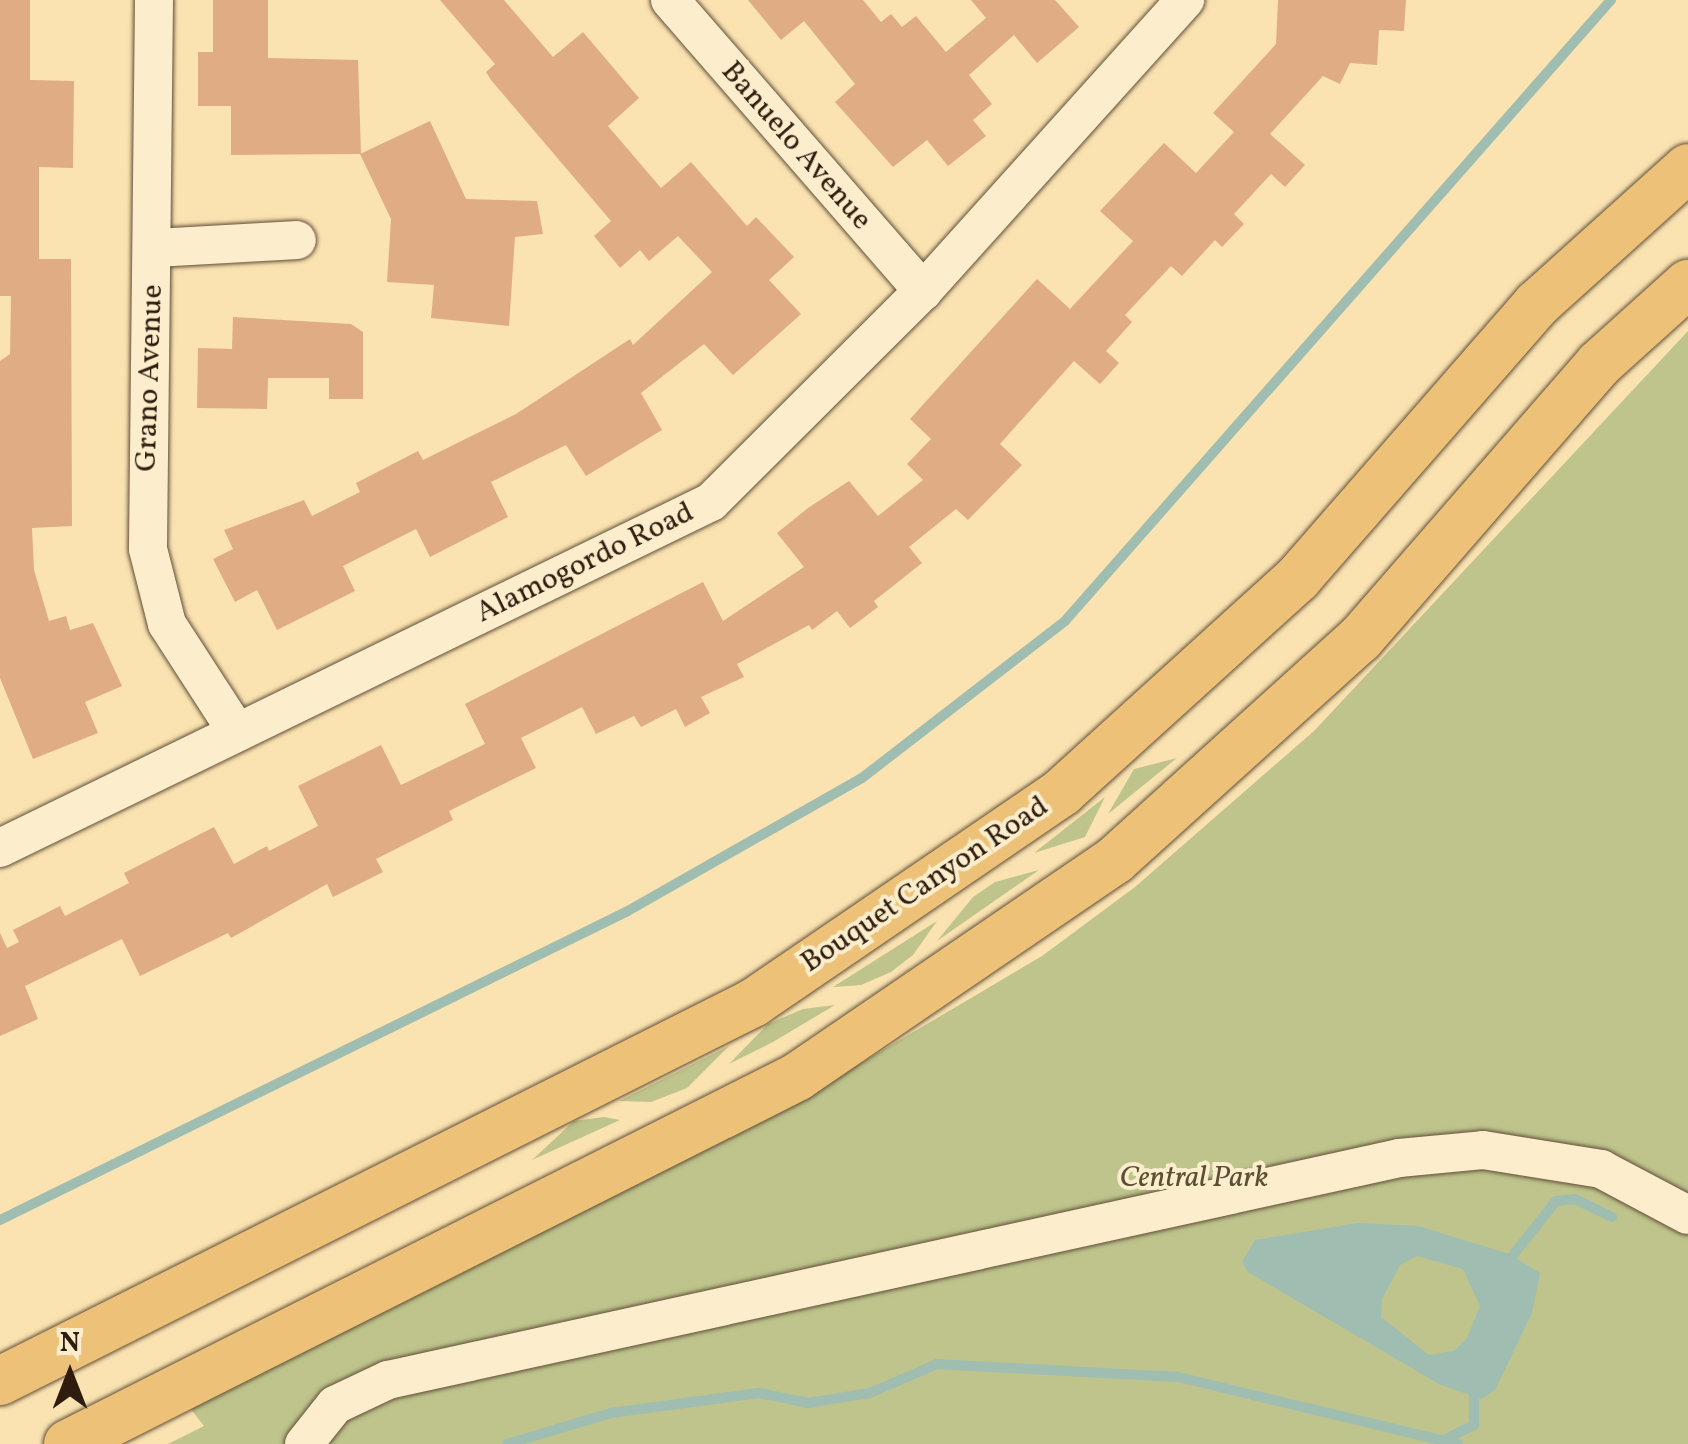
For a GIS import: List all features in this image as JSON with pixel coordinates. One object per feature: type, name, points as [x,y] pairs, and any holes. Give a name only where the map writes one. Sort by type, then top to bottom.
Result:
[{"type":"main road","name":"Bouquet Canyon Road","points":[[0,1382],[752,1002],[1062,792],[1298,578],[1537,304],[1688,168]]},
{"type":"main road","points":[[68,1444],[797,1076],[1116,860],[1360,638],[1599,364],[1688,284]]},
{"type":"street","name":"Grano Avenue","points":[[154,0],[156,248],[145,474],[148,549],[166,624],[237,732]]},
{"type":"street","name":"Banuelo Avenue","points":[[670,0],[922,292]]},
{"type":"street","name":"Alamogordo Road","points":[[0,848],[711,502],[922,292],[1186,0]]},
{"type":"street","points":[[156,248],[297,240]]},
{"type":"street","points":[[304,1444],[335,1405],[388,1380],[1399,1158],[1483,1150],[1600,1168],[1688,1216]]},
{"type":"green space","name":"Central Park","points":[[1688,331],[1688,1444],[168,1444],[204,1426],[190,1408],[817,1089],[1042,956],[1135,887],[1314,731]]},
{"type":"green space","points":[[1177,758],[1108,814],[1134,769]]},
{"type":"green space","points":[[1105,797],[1085,837],[1034,853]]},
{"type":"green space","points":[[1039,870],[937,941],[973,897],[995,882]]},
{"type":"green space","points":[[937,921],[913,955],[891,972],[861,985],[833,987]]},
{"type":"green space","points":[[835,1005],[729,1064],[768,1024],[803,1009]]},
{"type":"green space","points":[[729,1046],[687,1088],[651,1102],[619,1101]]},
{"type":"green space","points":[[604,1117],[620,1120],[532,1160],[574,1121]]},
{"type":"shaded area","points":[[1358,1223],[1418,1226],[1509,1254],[1540,1273],[1532,1313],[1495,1390],[1481,1399],[1439,1384],[1248,1272],[1242,1262],[1255,1240]],"holes":[[[1417,1256],[1463,1269],[1480,1306],[1467,1338],[1454,1351],[1429,1355],[1381,1317],[1382,1299],[1400,1265]]]},
{"type":"building","points":[[0,0],[30,0],[30,80],[74,81],[73,168],[39,167],[39,259],[71,259],[72,526],[32,528],[34,570],[49,621],[66,616],[70,630],[93,623],[122,686],[85,702],[98,733],[33,759],[0,678],[0,361],[10,354],[11,296],[0,296]]},
{"type":"building","points":[[213,0],[268,0],[268,58],[358,60],[361,154],[231,155],[231,106],[198,106],[198,52],[213,52]]},
{"type":"building","points":[[440,0],[504,0],[553,57],[583,32],[639,98],[608,126],[661,188],[691,162],[747,226],[756,217],[794,257],[769,280],[801,314],[733,375],[704,344],[641,393],[662,430],[586,476],[566,445],[491,482],[508,517],[430,557],[416,529],[343,566],[355,591],[277,630],[257,590],[235,602],[213,559],[233,549],[224,530],[304,500],[312,516],[360,492],[356,483],[418,451],[423,460],[516,414],[630,339],[633,345],[712,272],[678,236],[649,261],[640,250],[620,268],[594,236],[611,221],[491,80],[486,72],[495,64]]},
{"type":"building","points":[[748,0],[863,0],[881,22],[891,14],[902,27],[916,16],[946,52],[986,18],[971,0],[1055,0],[1079,27],[1037,63],[1014,35],[969,75],[992,104],[973,120],[986,136],[948,166],[927,140],[893,167],[835,102],[855,84],[804,21],[781,40]]},
{"type":"building","points":[[1278,0],[1406,0],[1404,31],[1379,30],[1377,65],[1350,63],[1340,84],[1323,76],[1270,134],[1305,165],[1285,187],[1271,174],[1234,214],[1244,224],[1222,247],[1215,240],[1182,276],[1171,266],[1125,315],[1132,322],[1106,351],[1119,363],[1100,384],[1074,361],[1000,444],[1022,465],[968,520],[956,509],[909,547],[922,563],[874,601],[878,607],[850,628],[837,611],[812,630],[809,625],[737,664],[744,677],[701,697],[710,713],[685,727],[676,709],[641,727],[634,716],[596,734],[582,707],[521,738],[536,768],[449,811],[453,820],[376,859],[383,872],[333,897],[327,884],[231,938],[228,933],[140,976],[122,939],[25,986],[38,1019],[0,1036],[0,933],[7,948],[19,942],[13,930],[60,906],[65,916],[129,883],[124,873],[214,827],[234,864],[267,846],[269,851],[318,826],[298,786],[381,745],[401,785],[485,744],[465,704],[703,582],[723,621],[804,567],[777,533],[808,508],[849,481],[878,516],[923,480],[907,464],[931,439],[910,419],[1037,279],[1070,309],[1133,241],[1100,211],[1164,143],[1196,173],[1234,132],[1213,113],[1276,44]]},
{"type":"building","points":[[430,121],[466,199],[537,201],[543,234],[515,237],[509,326],[431,318],[434,285],[387,282],[391,219],[360,154]]},
{"type":"building","points":[[233,317],[351,324],[363,332],[363,399],[329,399],[329,378],[268,378],[267,409],[197,408],[198,348],[232,349]]},
{"type":"waterway","points":[[0,1220],[626,912],[862,778],[1065,621],[1611,0]]},
{"type":"waterway","points":[[1505,1265],[1556,1201],[1575,1199],[1612,1217]]},
{"type":"waterway","points":[[507,1444],[611,1413],[759,1393],[808,1403],[870,1393],[937,1364],[1178,1377],[1458,1444]]},
{"type":"waterway","points":[[1448,1438],[1474,1425],[1474,1383]]}]
